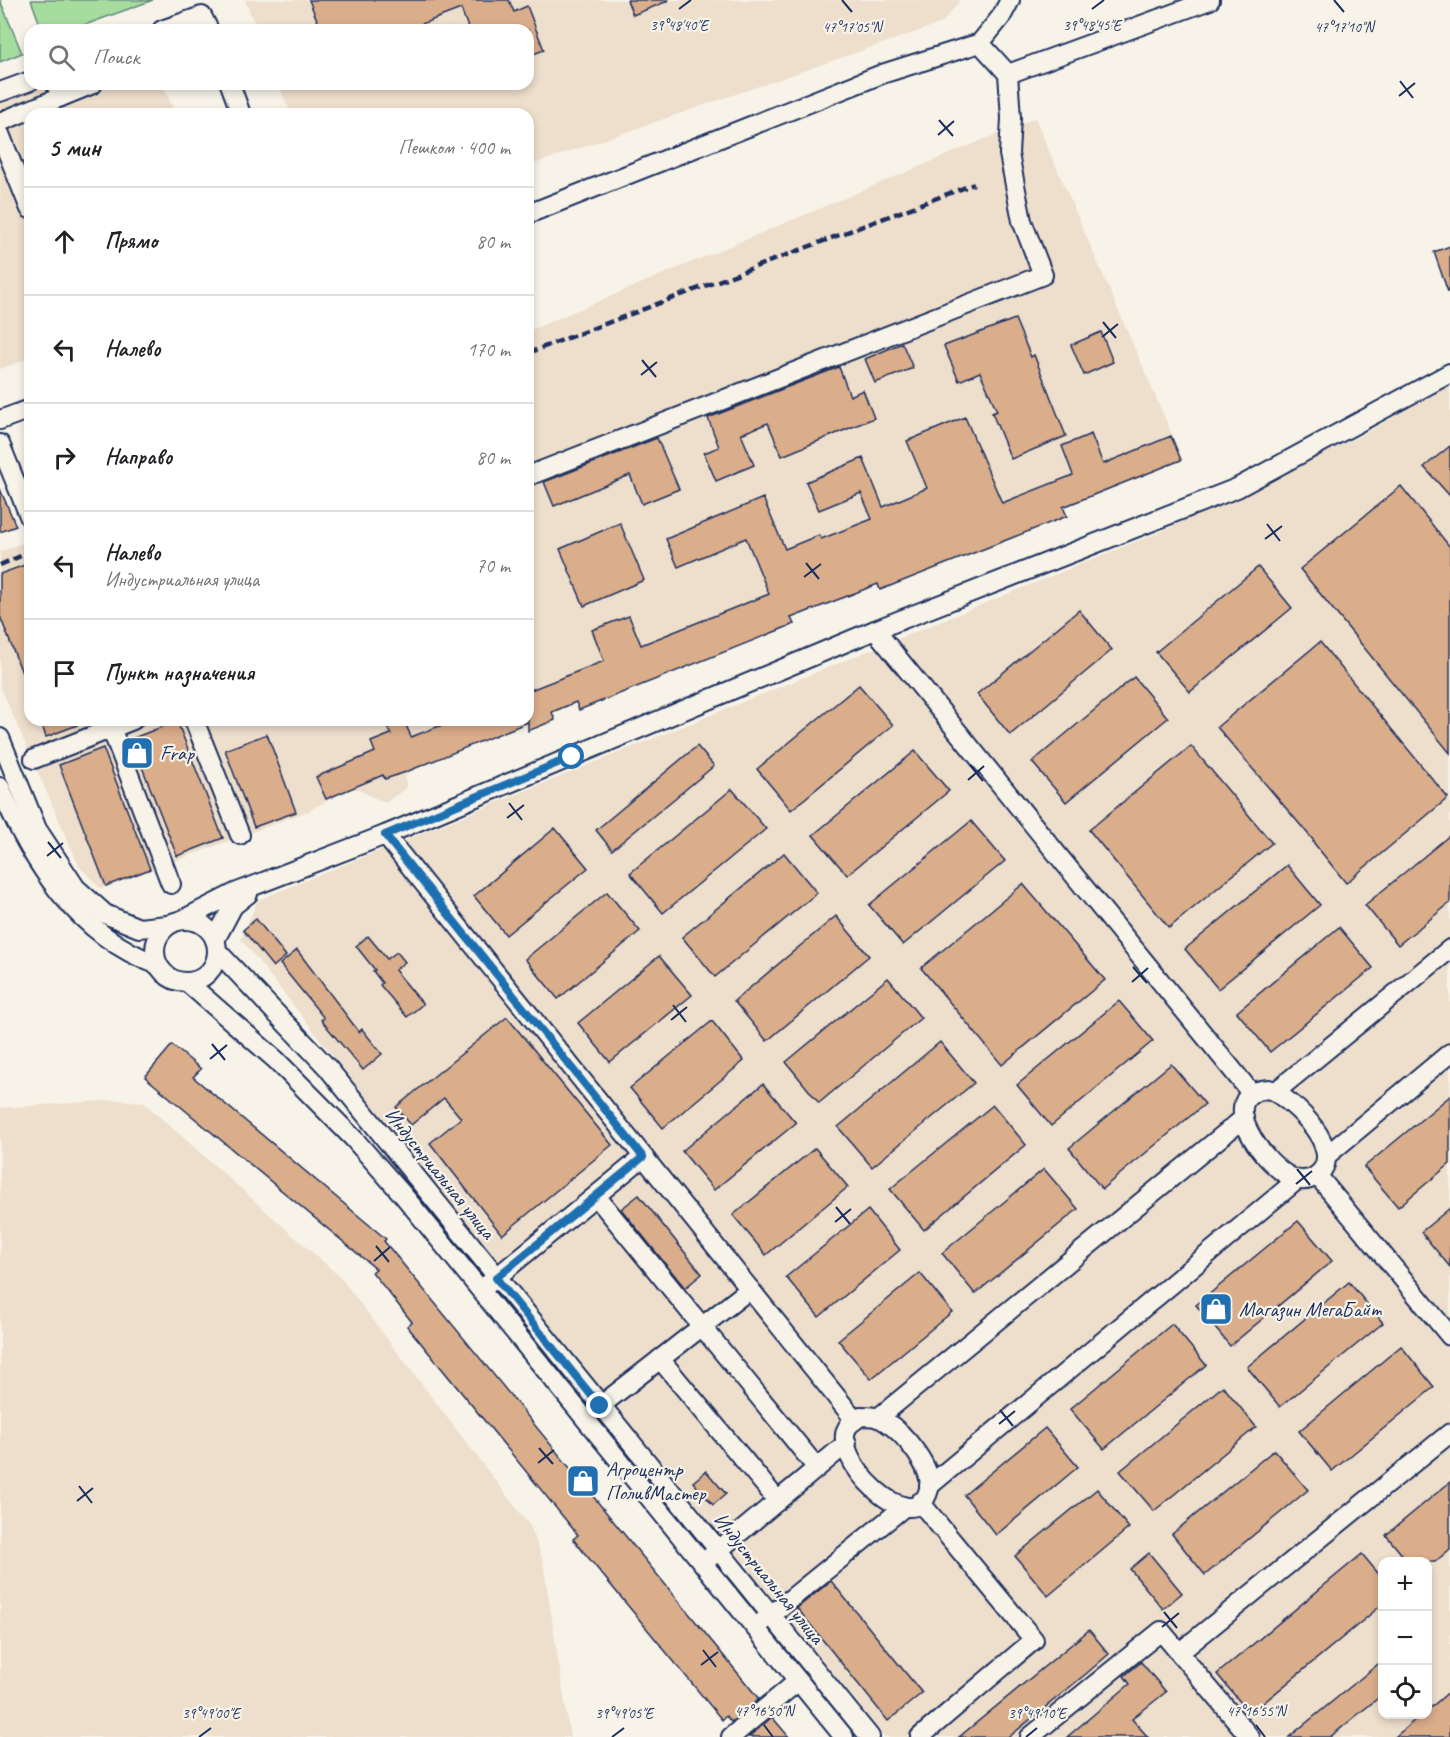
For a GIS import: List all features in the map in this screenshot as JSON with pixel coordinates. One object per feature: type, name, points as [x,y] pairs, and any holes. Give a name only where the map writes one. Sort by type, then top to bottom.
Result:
[{"type":"street","points":[[534,212],[882,74],[980,43],[1001,17],[1010,0]]},
{"type":"street","points":[[1008,74],[1210,0]]},
{"type":"street","points":[[179,24],[202,16],[206,24]]},
{"type":"street","points":[[534,474],[1043,275],[1022,221],[1009,154],[1011,118],[1008,74],[980,43]]},
{"type":"street","points":[[0,92],[24,83]]},
{"type":"street","points":[[232,90],[239,108]]},
{"type":"street","points":[[27,108],[59,91]]},
{"type":"street","points":[[0,122],[24,109]]},
{"type":"street","points":[[0,134],[24,194]]},
{"type":"street","points":[[156,964],[153,950],[158,936],[174,923],[235,893],[266,883],[385,835],[875,630],[1237,488],[1450,373]]},
{"type":"street","points":[[0,420],[24,411]]},
{"type":"street","points":[[0,444],[24,503]]},
{"type":"street","points":[[875,630],[1252,1094]]},
{"type":"street","points":[[34,759],[106,726]]},
{"type":"street","points":[[111,726],[171,884]]},
{"type":"street","points":[[196,726],[240,835]]},
{"type":"street","points":[[0,738],[38,866],[84,918],[122,948],[156,964],[164,974],[175,981],[188,983],[200,980],[209,973],[215,963],[216,946],[233,906],[266,883]]},
{"type":"street","points":[[0,787],[29,832],[93,905],[139,928],[174,923],[201,924],[216,946]]},
{"type":"street","points":[[385,835],[855,1420]]},
{"type":"street","name":"Индустриальная улица","points":[[216,946],[327,1067],[870,1737]]},
{"type":"street","points":[[1275,1092],[1450,949]]},
{"type":"street","name":"Индустриальная улица","points":[[188,983],[276,1060],[354,1139],[481,1290],[844,1737]]},
{"type":"street","points":[[1326,1156],[1450,1053]]},
{"type":"street","points":[[1257,1090],[1275,1092],[1291,1101],[1307,1118],[1324,1148],[1326,1156],[1322,1171],[1314,1178],[1297,1180],[1286,1176],[1257,1147],[1242,1110],[1246,1098],[1257,1090]]},
{"type":"street","points":[[878,1418],[1244,1118]]},
{"type":"street","points":[[481,1290],[643,1157]]},
{"type":"street","points":[[1317,1175],[1450,1336]]},
{"type":"street","points":[[755,1628],[918,1498],[1297,1180]]},
{"type":"street","points":[[596,1196],[817,1468]]},
{"type":"street","points":[[600,1406],[750,1288]]},
{"type":"street","points":[[660,1359],[778,1501]]},
{"type":"street","points":[[860,1416],[878,1418],[894,1428],[910,1444],[928,1474],[918,1498],[890,1502],[874,1490],[861,1474],[847,1443],[845,1436],[849,1425],[860,1416]]},
{"type":"street","points":[[1180,1652],[1450,1432]]},
{"type":"street","points":[[702,1563],[847,1443]]},
{"type":"street","points":[[918,1498],[1034,1640],[920,1737]]},
{"type":"street","points":[[1030,1737],[1161,1631],[1250,1737]]},
{"type":"street","points":[[731,1737],[798,1681]]},
{"type":"shaded area","points":[[245,0],[960,0],[942,23],[534,164],[534,108],[288,108],[281,90],[534,90],[534,24],[255,24]]},
{"type":"shaded area","points":[[36,90],[165,90],[173,108],[24,108],[24,360],[0,369],[0,104]]},
{"type":"shaded area","points":[[1035,118],[1183,460],[534,721],[534,328]]},
{"type":"shaded area","points":[[1450,385],[1450,1737],[885,1737],[399,1139],[241,939],[258,900],[1167,529],[1360,436]]},
{"type":"shaded area","points":[[24,542],[24,726],[521,726],[406,772],[406,788],[385,803],[353,787],[308,811],[101,889],[79,866],[0,686],[0,552]]},
{"type":"shaded area","points":[[119,1100],[143,1102],[340,1277],[530,1526],[543,1561],[570,1737],[0,1737],[0,1108]]},
{"type":"green space","points":[[0,0],[22,53],[0,62]]},
{"type":"green space","points":[[31,0],[153,0],[87,24],[40,24]]},
{"type":"building","points":[[309,0],[509,0],[514,12],[527,6],[534,24],[467,24],[461,9],[422,24],[319,24]]},
{"type":"building","points":[[627,0],[668,0],[668,1],[633,15]]},
{"type":"building","points":[[534,24],[544,50],[534,54]]},
{"type":"building","points":[[1450,246],[1450,292],[1448,292],[1434,252]]},
{"type":"building","points":[[1015,319],[1031,357],[1034,355],[1066,436],[1011,459],[992,413],[997,411],[980,372],[959,381],[944,346]]},
{"type":"building","points":[[1101,332],[1113,362],[1084,375],[1071,345]]},
{"type":"building","points":[[902,343],[913,368],[875,383],[865,359]]},
{"type":"building","points":[[839,367],[850,396],[863,390],[874,418],[782,456],[768,423],[741,434],[754,465],[716,481],[704,453],[719,447],[708,418]]},
{"type":"building","points":[[965,417],[1002,503],[1073,475],[1062,446],[1091,434],[1103,464],[1171,436],[1181,460],[1063,507],[1067,516],[880,590],[878,584],[791,618],[794,624],[579,710],[576,702],[552,712],[555,720],[528,731],[528,726],[534,726],[534,689],[604,661],[592,630],[629,616],[641,645],[769,594],[746,538],[678,567],[666,539],[763,498],[785,549],[819,535],[821,539],[872,519],[861,493],[819,510],[806,482],[863,458],[883,507],[927,488],[907,441]]},
{"type":"building","points":[[657,438],[679,489],[642,504],[630,475],[554,506],[544,482]]},
{"type":"building","points":[[1450,446],[1450,496],[1424,467]]},
{"type":"building","points":[[1401,486],[1450,547],[1450,753],[1300,569]]},
{"type":"building","points":[[0,489],[16,526],[0,532]]},
{"type":"building","points":[[620,523],[644,580],[584,606],[560,549]]},
{"type":"building","points":[[24,565],[24,678],[0,616],[0,574]]},
{"type":"building","points":[[1258,567],[1292,608],[1190,692],[1156,652]]},
{"type":"building","points":[[1079,610],[1112,650],[1010,735],[977,694]]},
{"type":"building","points":[[1320,642],[1448,798],[1346,883],[1314,841],[1217,727]]},
{"type":"building","points":[[1134,677],[1168,718],[1066,802],[1032,762]]},
{"type":"building","points":[[859,685],[893,725],[791,810],[757,769]]},
{"type":"building","points":[[42,726],[75,726],[46,737]]},
{"type":"building","points":[[164,726],[179,726],[223,838],[177,856],[131,739]]},
{"type":"building","points":[[388,726],[406,726],[411,737],[439,726],[518,726],[406,772],[385,779],[383,775],[326,799],[316,777],[375,752],[371,742],[391,734]]},
{"type":"building","points":[[267,734],[296,812],[254,827],[225,750]]},
{"type":"building","points":[[697,746],[714,766],[612,850],[596,830]]},
{"type":"building","points":[[1191,746],[1272,843],[1169,928],[1089,830]]},
{"type":"building","points":[[103,748],[150,869],[106,886],[59,765]]},
{"type":"building","points":[[915,751],[949,791],[847,875],[813,835]]},
{"type":"building","points":[[732,789],[766,829],[663,913],[630,873]]},
{"type":"building","points":[[971,821],[1005,861],[903,945],[869,905]]},
{"type":"building","points":[[555,828],[588,868],[506,935],[474,896]]},
{"type":"building","points":[[1450,835],[1450,903],[1398,945],[1365,905]]},
{"type":"building","points":[[784,853],[817,893],[715,977],[682,937]]},
{"type":"building","points":[[1287,865],[1320,905],[1218,989],[1185,949]]},
{"type":"building","points":[[1023,884],[1105,980],[1002,1065],[921,968]]},
{"type":"building","points":[[607,892],[640,931],[558,999],[525,959]]},
{"type":"building","points":[[836,916],[869,956],[767,1041],[734,1001]]},
{"type":"building","points":[[256,919],[286,956],[273,967],[243,930]]},
{"type":"building","points":[[1339,927],[1373,968],[1270,1052],[1237,1012]]},
{"type":"building","points":[[368,936],[387,959],[397,952],[405,962],[395,970],[423,1004],[407,1017],[380,985],[382,983],[373,971],[375,970],[356,946]]},
{"type":"building","points":[[297,950],[359,1032],[362,1029],[382,1054],[363,1070],[321,1020],[324,1018],[280,964]]},
{"type":"building","points":[[659,956],[692,995],[610,1062],[578,1023]]},
{"type":"building","points":[[888,978],[921,1018],[819,1103],[786,1062]]},
{"type":"building","points":[[1119,1001],[1153,1041],[1051,1126],[1017,1085]]},
{"type":"building","points":[[507,1017],[612,1145],[502,1235],[430,1143],[461,1118],[444,1098],[411,1125],[396,1107]]},
{"type":"building","points":[[712,1021],[744,1061],[663,1128],[630,1088]]},
{"type":"building","points":[[940,1042],[974,1083],[872,1167],[838,1127]]},
{"type":"building","points":[[172,1045],[201,1069],[193,1077],[386,1239],[384,1241],[759,1699],[731,1722],[726,1716],[722,1720],[573,1539],[578,1535],[407,1326],[412,1322],[372,1272],[376,1269],[145,1077]]},
{"type":"building","points":[[1171,1064],[1205,1104],[1102,1189],[1069,1148]]},
{"type":"building","points":[[763,1084],[796,1123],[714,1190],[682,1151]]},
{"type":"building","points":[[1450,1096],[1450,1164],[1398,1207],[1364,1167]]},
{"type":"building","points":[[993,1105],[1026,1145],[924,1230],[890,1189]]},
{"type":"building","points":[[815,1148],[848,1187],[766,1255],[733,1215]]},
{"type":"building","points":[[1044,1169],[1078,1209],[975,1294],[942,1253]]},
{"type":"building","points":[[639,1195],[702,1274],[685,1288],[621,1209]]},
{"type":"building","points":[[1450,1208],[1450,1267],[1421,1232]]},
{"type":"building","points":[[868,1210],[900,1250],[819,1317],[786,1277]]},
{"type":"building","points":[[1298,1221],[1332,1261],[1230,1346],[1196,1305]]},
{"type":"building","points":[[920,1273],[952,1312],[871,1379],[838,1340]]},
{"type":"building","points":[[1349,1282],[1383,1323],[1280,1407],[1247,1367]]},
{"type":"building","points":[[1172,1324],[1206,1365],[1104,1449],[1070,1409]]},
{"type":"building","points":[[1401,1346],[1434,1387],[1332,1471],[1299,1431]]},
{"type":"building","points":[[1223,1386],[1256,1427],[1154,1511],[1120,1471]]},
{"type":"building","points":[[1045,1428],[1078,1467],[996,1535],[964,1495]]},
{"type":"building","points":[[1274,1450],[1308,1490],[1205,1575],[1172,1534]]},
{"type":"building","points":[[706,1471],[726,1494],[713,1505],[693,1482]]},
{"type":"building","points":[[1450,1482],[1450,1549],[1435,1562],[1432,1562],[1432,1557],[1404,1557],[1386,1535]]},
{"type":"building","points":[[1097,1489],[1129,1528],[1048,1596],[1015,1556]]},
{"type":"building","points":[[1149,1553],[1182,1593],[1163,1609],[1130,1569]]},
{"type":"building","points":[[1362,1554],[1378,1573],[1378,1608],[1250,1714],[1217,1674]]},
{"type":"building","points":[[831,1581],[922,1693],[888,1721],[797,1608]]},
{"type":"building","points":[[1089,1630],[1109,1654],[1087,1673],[1009,1737],[959,1737]]},
{"type":"building","points":[[1141,1662],[1166,1692],[1132,1719],[1148,1737],[1067,1737],[1130,1684],[1124,1676]]},
{"type":"building","points":[[1378,1664],[1377,1699],[1330,1737],[1289,1737]]},
{"type":"building","points":[[1450,1691],[1450,1737],[1395,1737],[1416,1719],[1432,1719],[1432,1707]]},
{"type":"building","points":[[772,1717],[789,1737],[749,1737]]},
{"type":"railway","points":[[534,351],[974,184]]},
{"type":"railway","points":[[0,565],[24,555]]},
{"type":"place","name":"Frap","points":[[137,753]]},
{"type":"place","name":"Магазин МегаБайт","points":[[1216,1309]]},
{"type":"place","name":"Агроцентр ПоливМастер","points":[[583,1481]]},
{"type":"route","points":[[572,757],[385,835],[643,1157],[496,1278],[600,1406]]}]
